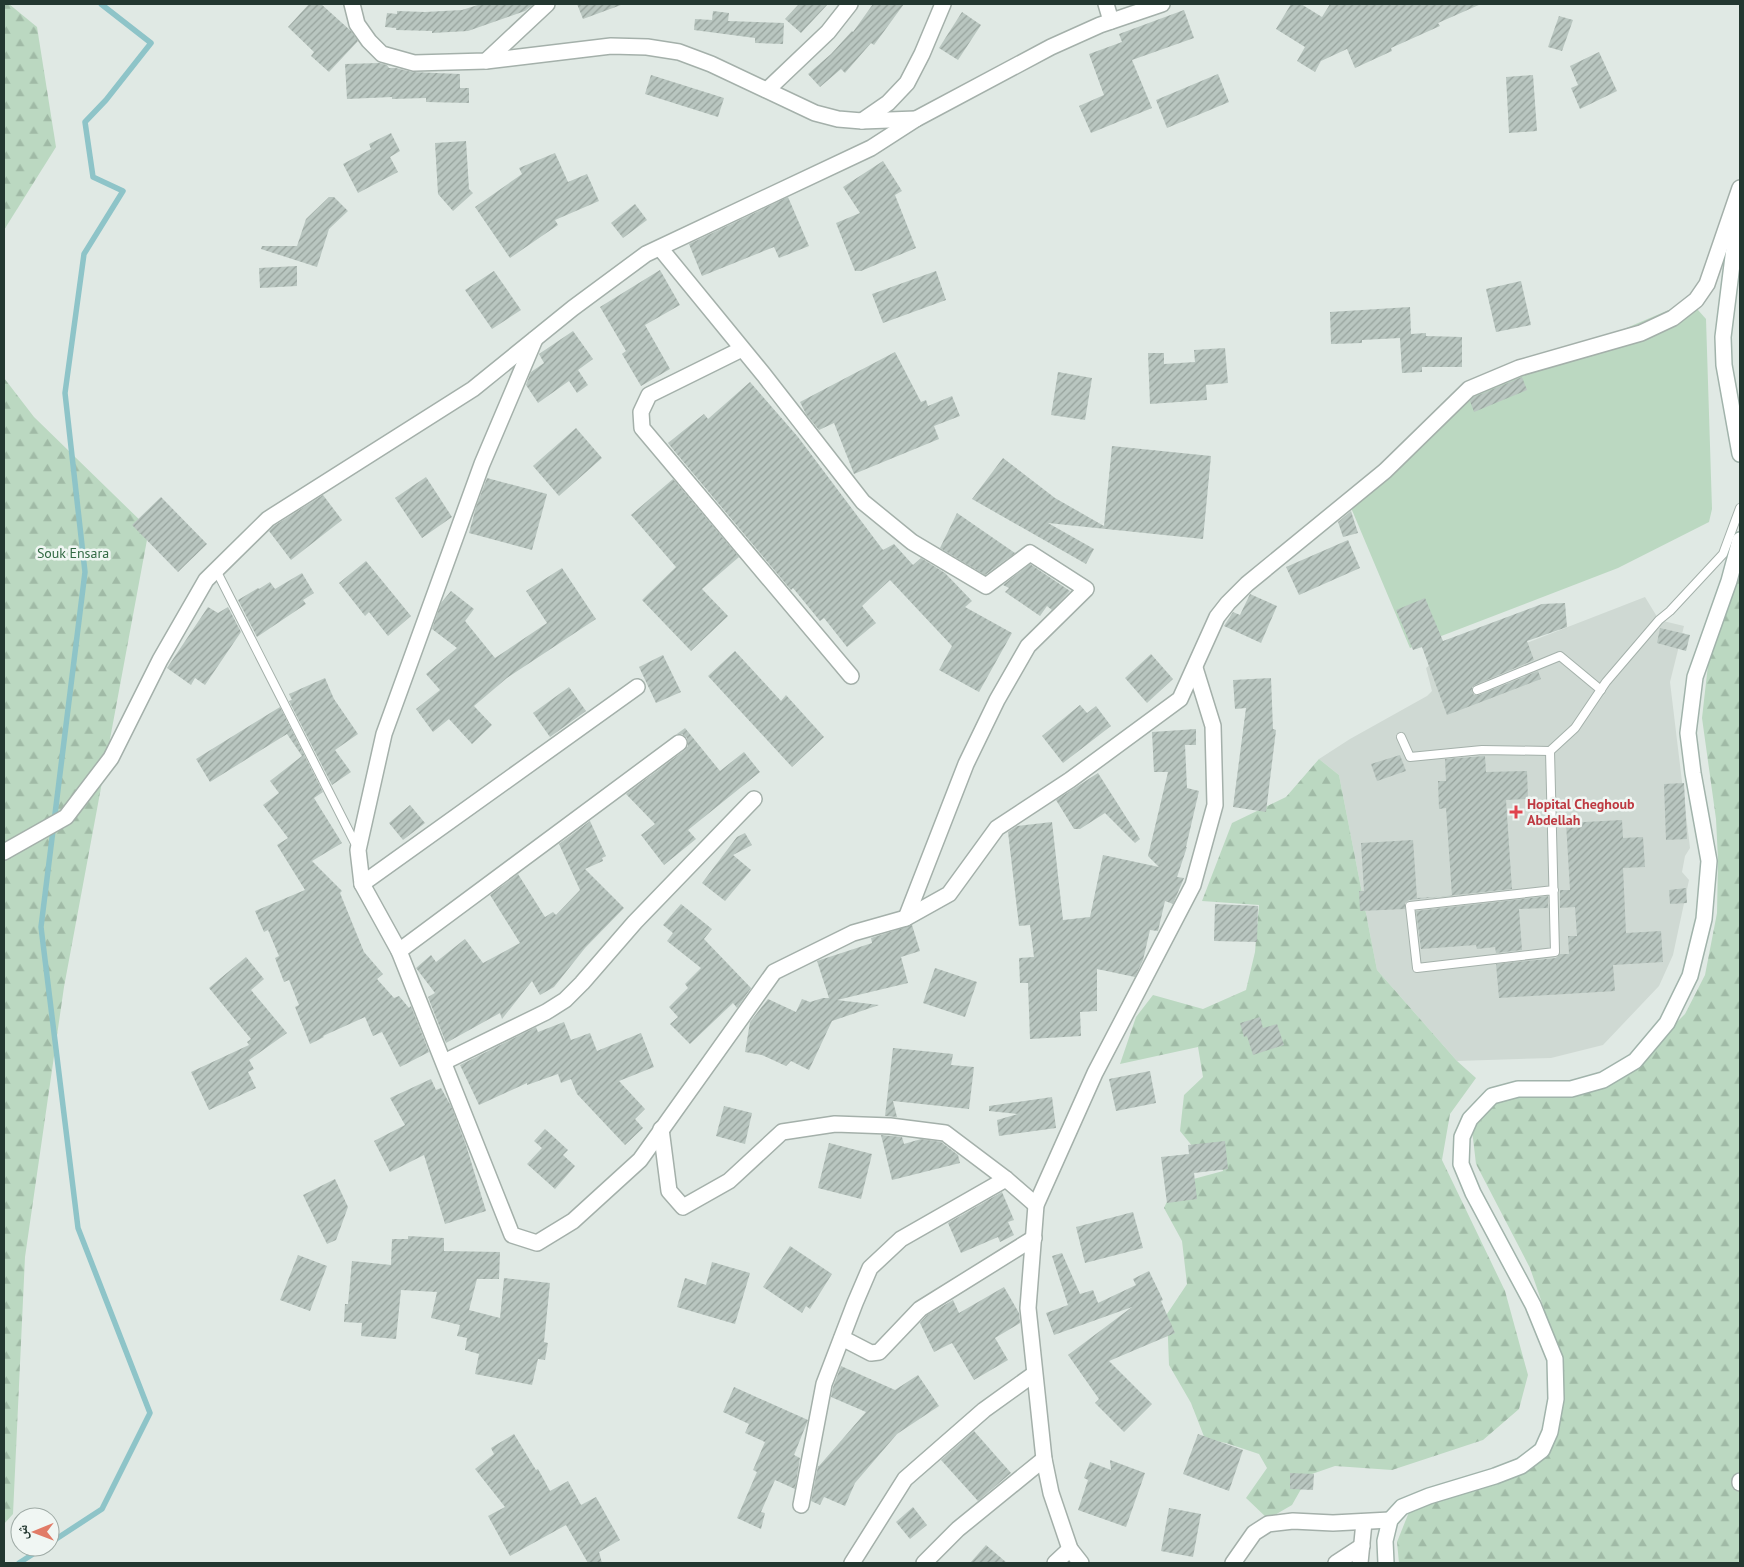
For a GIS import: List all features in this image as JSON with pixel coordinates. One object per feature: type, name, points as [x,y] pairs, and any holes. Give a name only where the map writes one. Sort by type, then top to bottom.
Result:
[{"type":"street","points":[[352,4],[357,24],[369,41],[382,54],[414,63],[486,61],[611,46],[647,47],[679,52],[711,64],[815,113],[838,119],[862,121],[916,119]]},
{"type":"street","points":[[486,61],[547,4]]},
{"type":"street","points":[[767,90],[828,32],[850,4]]},
{"type":"street","points":[[862,121],[888,104],[907,83],[922,54],[943,4]]},
{"type":"street","points":[[1106,4],[1111,21]]},
{"type":"street","points":[[4,852],[66,817],[111,758],[160,660],[206,580],[268,519],[473,389],[535,338],[646,254],[871,148],[916,119],[1051,47],[1111,21],[1162,4]]},
{"type":"street","points":[[535,338],[482,464],[384,734],[358,850],[362,884],[399,951],[512,1235],[537,1243],[573,1221],[640,1160],[774,972],[853,933],[906,918],[949,894],[997,828],[1070,780],[1180,699],[1217,617],[1228,602],[1247,584],[1385,472],[1469,390],[1519,368],[1641,333],[1673,318],[1696,300],[1707,284],[1740,188]]},
{"type":"street","points":[[1740,200],[1723,337],[1724,365],[1740,454]]},
{"type":"street","points":[[660,248],[863,502],[912,542],[986,586],[1030,553],[1086,589],[1028,646],[997,700],[966,764],[906,918]]},
{"type":"street","points":[[742,349],[649,396],[640,412],[642,428],[851,676]]},
{"type":"street","points":[[1386,1563],[1384,1541],[1390,1520],[1402,1508],[1521,1466],[1542,1450],[1550,1432],[1556,1399],[1555,1359],[1533,1305],[1473,1193],[1461,1164],[1462,1137],[1470,1119],[1492,1096],[1518,1089],[1570,1089],[1602,1080],[1635,1061],[1667,1023],[1690,976],[1704,919],[1709,861],[1693,773],[1688,733],[1695,677],[1729,580],[1740,540]]},
{"type":"street","points":[[1729,580],[1740,567]]},
{"type":"street","points":[[1081,1563],[1070,1549],[1052,1494],[1044,1459],[1028,1308],[1036,1205],[1095,1073],[1193,885],[1214,805],[1213,726],[1194,668]]},
{"type":"street","points":[[362,884],[638,687]]},
{"type":"street","points":[[399,951],[679,743]]},
{"type":"street","points":[[444,1062],[546,1012],[565,1000],[635,922],[754,799]]},
{"type":"street","points":[[661,1129],[669,1191],[683,1207],[729,1181],[782,1132],[835,1124],[890,1126],[945,1133],[1006,1179],[1036,1205]]},
{"type":"street","points":[[801,1505],[824,1384],[870,1268],[901,1239],[1006,1179]]},
{"type":"street","points":[[842,1338],[871,1353],[879,1352],[920,1309],[1034,1238]]},
{"type":"street","points":[[852,1563],[905,1479],[984,1410],[1034,1374]]},
{"type":"street","points":[[924,1563],[958,1530],[1044,1459]]},
{"type":"street","points":[[1233,1563],[1254,1533],[1268,1524],[1293,1521],[1333,1523],[1390,1520]]},
{"type":"street","points":[[1360,1563],[1364,1522]]},
{"type":"street","points":[[1336,1563],[1362,1546]]},
{"type":"street","points":[[1055,1563],[1070,1549]]},
{"type":"lane","points":[[1401,737],[1410,757],[1482,750],[1550,751],[1575,728],[1601,690],[1659,620],[1670,611],[1723,554],[1740,508]]},
{"type":"lane","points":[[216,570],[358,850]]},
{"type":"lane","points":[[1477,690],[1560,656],[1601,690]]},
{"type":"lane","points":[[1550,751],[1554,890],[1555,952],[1417,968],[1410,906],[1554,890]]},
{"type":"shaded area","name":"Hopital Cheghoub Abdellah","points":[[1645,597],[1659,620],[1684,626],[1670,682],[1690,848],[1685,856],[1682,872],[1689,880],[1673,955],[1659,986],[1603,1045],[1551,1058],[1457,1061],[1377,970],[1339,775],[1319,759],[1350,739],[1427,696],[1432,691],[1426,668],[1452,646],[1465,667]]},
{"type":"green space","points":[[4,4],[9,4],[37,27],[56,147],[4,230]]},
{"type":"green space","points":[[1690,301],[1706,319],[1712,509],[1709,522],[1618,568],[1410,648],[1349,503],[1475,391]]},
{"type":"green space","name":"Souk Ensara","points":[[4,378],[34,417],[149,529],[64,987],[25,1257],[13,1507],[10,1507],[10,1517],[4,1524]]},
{"type":"green space","points":[[1740,558],[1740,1563],[1399,1563],[1397,1542],[1413,1502],[1439,1488],[1537,1450],[1549,1434],[1553,1335],[1530,1268],[1476,1164],[1472,1130],[1480,1110],[1501,1093],[1562,1087],[1635,1064],[1685,1014],[1705,975],[1717,913],[1718,860],[1716,819],[1702,718],[1708,665]]},
{"type":"green space","points":[[1319,759],[1339,775],[1377,970],[1457,1061],[1476,1078],[1450,1114],[1442,1160],[1505,1291],[1528,1375],[1519,1409],[1483,1440],[1392,1470],[1335,1466],[1309,1475],[1292,1505],[1268,1519],[1246,1498],[1267,1468],[1259,1454],[1226,1443],[1205,1439],[1191,1403],[1169,1365],[1167,1314],[1187,1284],[1182,1241],[1164,1208],[1175,1184],[1223,1171],[1220,1142],[1193,1147],[1180,1131],[1184,1095],[1203,1077],[1198,1047],[1120,1064],[1136,1017],[1153,995],[1203,1009],[1246,990],[1255,952],[1259,905],[1202,901],[1232,823],[1286,797]]},
{"type":"building","points":[[309,4],[321,4],[351,31],[358,41],[329,72],[311,56],[314,52],[288,27]]},
{"type":"building","points":[[481,4],[534,4],[525,11],[468,31],[432,33],[432,31],[396,30],[396,28],[385,27],[387,13],[397,14],[397,11],[462,10]]},
{"type":"building","points":[[577,4],[620,4],[621,5],[583,19]]},
{"type":"building","points":[[799,4],[828,4],[801,33],[785,19]]},
{"type":"building","points":[[873,4],[904,4],[874,45],[871,43],[845,73],[841,69],[820,87],[808,74],[853,32]]},
{"type":"building","points":[[1291,4],[1301,4],[1322,17],[1330,4],[1481,4],[1438,23],[1440,26],[1391,48],[1392,51],[1355,68],[1347,49],[1321,61],[1315,72],[1297,61],[1305,47],[1276,29]]},
{"type":"building","points":[[1184,10],[1194,38],[1132,60],[1152,108],[1091,133],[1079,106],[1104,95],[1089,54],[1122,42],[1119,34]]},
{"type":"building","points":[[713,11],[729,13],[728,21],[784,23],[783,44],[755,43],[755,38],[694,30],[695,19],[712,20]]},
{"type":"building","points":[[962,12],[981,25],[958,60],[939,48]]},
{"type":"building","points":[[1559,16],[1573,20],[1562,51],[1548,47]]},
{"type":"building","points":[[1599,52],[1617,91],[1580,109],[1571,88],[1578,85],[1570,66]]},
{"type":"building","points":[[379,63],[387,65],[389,68],[412,72],[460,74],[460,88],[469,88],[469,103],[426,102],[426,98],[347,99],[345,64]]},
{"type":"building","points":[[1218,74],[1229,102],[1167,128],[1156,100]]},
{"type":"building","points":[[651,75],[724,98],[718,117],[645,94]]},
{"type":"building","points":[[1533,75],[1537,131],[1509,133],[1506,77]]},
{"type":"building","points":[[391,133],[400,151],[390,157],[398,172],[358,193],[343,164],[371,149],[369,144]]},
{"type":"building","points":[[466,141],[469,189],[473,193],[453,211],[438,194],[435,143]]},
{"type":"building","points":[[555,153],[568,182],[587,174],[599,201],[555,220],[558,225],[510,258],[475,207],[522,174],[519,168]]},
{"type":"building","points":[[883,161],[902,191],[895,195],[916,248],[861,271],[855,271],[836,223],[860,213],[843,187]]},
{"type":"building","points":[[329,197],[334,197],[348,211],[329,229],[317,267],[261,249],[262,246],[297,246],[306,219]]},
{"type":"building","points":[[788,197],[809,246],[779,258],[774,247],[702,276],[689,244]]},
{"type":"building","points":[[635,204],[647,220],[623,238],[611,223]]},
{"type":"building","points":[[297,266],[297,286],[260,288],[259,268]]},
{"type":"building","points":[[660,270],[680,305],[645,325],[670,369],[641,386],[622,354],[626,351],[600,307]]},
{"type":"building","points":[[494,271],[521,310],[492,329],[465,290]]},
{"type":"building","points":[[936,271],[946,300],[883,323],[872,294]]},
{"type":"building","points":[[1521,281],[1531,325],[1496,332],[1486,289]]},
{"type":"building","points":[[1410,307],[1411,334],[1426,333],[1426,336],[1462,337],[1462,367],[1422,367],[1422,372],[1402,373],[1400,338],[1362,340],[1362,343],[1331,344],[1330,312]]},
{"type":"building","points":[[573,331],[593,359],[578,370],[588,385],[577,393],[569,381],[538,403],[526,385],[531,372],[544,363],[539,354]]},
{"type":"building","points":[[1225,348],[1228,383],[1206,385],[1207,400],[1150,404],[1148,353],[1164,353],[1164,364],[1195,362],[1194,350]]},
{"type":"building","points":[[895,352],[921,402],[926,400],[928,406],[952,396],[960,416],[934,426],[939,439],[854,474],[834,423],[819,430],[806,414],[800,402]]},
{"type":"building","points":[[1058,372],[1092,378],[1085,420],[1051,415]]},
{"type":"building","points":[[1522,377],[1527,390],[1474,412],[1470,401],[1474,397]]},
{"type":"building","points":[[750,382],[798,437],[883,550],[894,544],[913,565],[921,558],[945,573],[972,601],[965,607],[1012,633],[979,692],[939,670],[952,646],[890,580],[862,606],[876,623],[847,647],[824,618],[820,621],[793,588],[791,590],[668,443],[704,414],[708,419]]},
{"type":"building","points":[[576,428],[602,458],[559,496],[533,466]]},
{"type":"building","points":[[1112,446],[1211,456],[1203,539],[1048,523],[1094,549],[1086,564],[972,499],[1003,458],[1055,498],[1104,526]]},
{"type":"building","points":[[426,477],[452,517],[422,538],[395,498]]},
{"type":"building","points":[[487,478],[547,494],[532,550],[469,533]]},
{"type":"building","points":[[673,479],[739,557],[702,589],[728,616],[691,651],[642,600],[676,567],[631,515]]},
{"type":"building","points":[[323,495],[342,520],[291,560],[269,531]]},
{"type":"building","points":[[161,497],[207,544],[178,572],[132,525]]},
{"type":"building","points":[[1351,511],[1358,533],[1343,537],[1338,522]]},
{"type":"building","points":[[957,513],[1015,553],[985,575],[940,548]]},
{"type":"building","points":[[1348,540],[1360,568],[1299,595],[1286,567]]},
{"type":"building","points":[[366,561],[411,616],[388,636],[369,612],[365,616],[339,583]]},
{"type":"building","points":[[1030,564],[1070,591],[1052,610],[1047,606],[1040,616],[1005,592],[1009,588],[1003,585]]},
{"type":"building","points":[[562,568],[596,619],[507,678],[474,706],[492,725],[472,744],[449,719],[433,732],[416,709],[440,690],[426,674],[457,648],[432,629],[441,603],[451,591],[474,609],[465,621],[495,658],[547,623],[526,591]]},
{"type":"building","points":[[302,573],[314,593],[303,600],[306,604],[257,637],[238,600],[270,582],[275,589]]},
{"type":"building","points":[[1250,594],[1277,606],[1261,643],[1224,626],[1233,612],[1240,615]]},
{"type":"building","points":[[1425,598],[1443,641],[1542,604],[1565,603],[1567,627],[1527,641],[1534,660],[1475,685],[1472,687],[1472,692],[1474,695],[1479,695],[1538,671],[1541,679],[1447,715],[1422,647],[1413,650],[1396,610]]},
{"type":"building","points":[[208,607],[218,613],[228,607],[241,632],[205,685],[195,678],[191,685],[167,668]]},
{"type":"building","points":[[1660,628],[1690,635],[1686,651],[1657,643]]},
{"type":"building","points":[[735,651],[781,701],[786,695],[824,737],[792,767],[708,676]]},
{"type":"building","points":[[1151,654],[1173,679],[1147,703],[1125,678]]},
{"type":"building","points":[[663,655],[681,692],[656,703],[639,667]]},
{"type":"building","points":[[325,678],[334,699],[358,734],[335,750],[351,772],[332,785],[289,701],[292,700],[289,694]]},
{"type":"building","points":[[1271,678],[1273,729],[1276,730],[1266,812],[1233,807],[1246,708],[1235,709],[1233,680]]},
{"type":"building","points":[[569,687],[586,711],[550,737],[533,713]]},
{"type":"building","points":[[1080,705],[1087,713],[1096,706],[1111,726],[1063,763],[1042,736]]},
{"type":"building","points":[[280,707],[323,792],[314,798],[342,843],[312,861],[342,891],[340,893],[364,952],[383,974],[377,979],[394,998],[399,996],[409,1008],[411,1006],[429,1052],[400,1067],[382,1032],[373,1036],[365,1017],[310,1044],[295,1007],[299,1005],[289,980],[284,982],[275,958],[279,956],[268,930],[264,932],[255,911],[305,890],[277,845],[288,838],[263,805],[279,793],[270,781],[302,756],[287,734],[210,782],[196,759]]},
{"type":"building","points":[[685,728],[720,771],[744,752],[760,772],[688,830],[696,839],[664,865],[641,835],[655,824],[626,794],[685,750],[688,746],[687,738],[682,734],[677,734]]},
{"type":"building","points":[[1196,729],[1196,745],[1185,745],[1187,788],[1199,791],[1187,847],[1177,877],[1184,878],[1173,904],[1165,901],[1158,931],[1150,930],[1143,960],[1135,977],[1097,969],[1097,1011],[1080,1012],[1081,1036],[1030,1039],[1028,983],[1020,983],[1019,958],[1034,957],[1030,925],[1019,926],[1008,832],[1017,826],[1052,822],[1063,920],[1090,917],[1103,855],[1159,867],[1148,856],[1168,772],[1154,772],[1152,732]]},
{"type":"building","points":[[1400,755],[1406,771],[1377,781],[1371,764]]},
{"type":"building","points":[[1485,756],[1486,772],[1527,771],[1528,799],[1506,800],[1512,889],[1452,895],[1446,808],[1439,809],[1438,781],[1446,781],[1445,759]]},
{"type":"building","points":[[1098,773],[1140,839],[1135,843],[1105,813],[1080,829],[1074,829],[1056,800]]},
{"type":"building","points":[[1684,783],[1687,839],[1666,840],[1664,784]]},
{"type":"building","points":[[410,805],[425,823],[403,840],[389,823]]},
{"type":"building","points":[[1622,820],[1623,838],[1643,837],[1645,867],[1623,868],[1626,933],[1661,931],[1663,962],[1613,965],[1615,991],[1499,998],[1496,964],[1556,958],[1560,954],[1569,954],[1568,936],[1577,936],[1575,907],[1560,908],[1560,890],[1570,890],[1566,823]]},
{"type":"building","points":[[590,821],[606,856],[602,858],[603,861],[585,869],[624,908],[585,948],[554,987],[540,995],[532,981],[502,1019],[500,1013],[446,1043],[428,997],[435,993],[416,968],[431,955],[436,962],[465,939],[483,963],[520,943],[490,895],[518,874],[545,917],[553,912],[556,915],[580,890],[559,844]]},
{"type":"building","points":[[745,833],[752,845],[733,855],[751,870],[725,901],[702,883],[737,837]]},
{"type":"building","points":[[1413,840],[1417,898],[1440,897],[1409,900],[1405,903],[1405,909],[1360,911],[1359,891],[1364,891],[1361,843]]},
{"type":"building","points":[[1686,888],[1687,903],[1670,904],[1669,890]]},
{"type":"building","points":[[1548,896],[1548,908],[1519,909],[1522,950],[1496,953],[1495,947],[1477,949],[1476,945],[1421,949],[1416,911]]},
{"type":"building","points":[[681,904],[712,929],[704,939],[751,988],[737,1008],[733,1003],[690,1044],[670,1024],[678,1017],[669,1007],[688,988],[685,984],[701,968],[667,941],[673,933],[663,925]]},
{"type":"building","points":[[1215,904],[1258,906],[1257,942],[1214,941]]},
{"type":"building","points":[[912,925],[920,951],[901,957],[908,983],[837,1000],[879,1005],[832,1021],[809,1070],[791,1061],[786,1066],[762,1055],[745,1052],[750,1022],[768,999],[796,1012],[802,999],[810,1002],[829,998],[817,961],[872,943],[871,938]]},
{"type":"building","points":[[246,957],[264,979],[251,990],[287,1033],[249,1060],[254,1069],[248,1072],[256,1088],[209,1110],[191,1072],[249,1045],[247,1042],[251,1039],[209,988]]},
{"type":"building","points":[[935,968],[977,982],[965,1017],[923,1003]]},
{"type":"building","points":[[1260,1017],[1263,1028],[1277,1024],[1284,1045],[1253,1055],[1247,1036],[1244,1037],[1240,1023]]},
{"type":"building","points":[[564,1022],[571,1040],[590,1033],[597,1051],[641,1033],[654,1067],[619,1081],[645,1109],[635,1119],[643,1128],[625,1145],[577,1094],[571,1079],[561,1083],[558,1074],[527,1085],[527,1083],[479,1105],[460,1065],[536,1027],[538,1032]]},
{"type":"building","points":[[893,1048],[953,1054],[951,1065],[974,1067],[969,1109],[893,1101],[897,1117],[885,1116]]},
{"type":"building","points":[[1150,1071],[1156,1103],[1116,1111],[1109,1079]]},
{"type":"building","points":[[431,1079],[436,1090],[441,1088],[451,1106],[466,1145],[486,1211],[445,1224],[424,1155],[390,1172],[374,1141],[405,1125],[390,1098]]},
{"type":"building","points":[[1052,1097],[1056,1128],[999,1136],[997,1120],[1018,1114],[989,1111],[989,1106]]},
{"type":"building","points":[[724,1106],[752,1113],[745,1144],[716,1136]]},
{"type":"building","points":[[545,1129],[568,1150],[563,1155],[575,1166],[555,1189],[527,1164],[542,1148],[534,1141]]},
{"type":"building","points":[[881,1135],[902,1137],[904,1144],[921,1139],[941,1142],[958,1155],[960,1163],[892,1180]]},
{"type":"building","points":[[1225,1141],[1228,1169],[1194,1173],[1197,1199],[1167,1203],[1161,1157],[1189,1154],[1188,1145]]},
{"type":"building","points":[[829,1143],[872,1154],[861,1199],[818,1188]]},
{"type":"building","points":[[335,1179],[348,1207],[336,1240],[327,1244],[303,1195]]},
{"type":"building","points":[[1002,1192],[1014,1220],[1008,1222],[1014,1235],[1000,1242],[998,1237],[961,1253],[948,1223]]},
{"type":"building","points":[[1133,1212],[1143,1248],[1085,1263],[1076,1227]]},
{"type":"building","points":[[408,1236],[444,1238],[444,1251],[500,1252],[499,1279],[477,1279],[469,1310],[500,1318],[504,1278],[550,1283],[544,1342],[548,1343],[545,1360],[538,1359],[532,1385],[475,1374],[479,1354],[465,1350],[467,1338],[457,1336],[460,1325],[431,1318],[437,1292],[401,1290],[396,1339],[361,1336],[362,1323],[344,1322],[345,1304],[348,1304],[352,1261],[391,1265],[392,1239],[408,1239]]},
{"type":"building","points":[[790,1246],[832,1274],[810,1309],[806,1306],[802,1313],[763,1287]]},
{"type":"building","points":[[1062,1253],[1080,1294],[1093,1290],[1098,1303],[1136,1285],[1133,1279],[1149,1271],[1163,1300],[1161,1301],[1175,1333],[1109,1361],[1152,1404],[1124,1432],[1095,1403],[1099,1399],[1068,1355],[1132,1307],[1054,1335],[1046,1313],[1068,1305],[1052,1256]]},
{"type":"building","points":[[298,1255],[327,1266],[310,1311],[280,1300]]},
{"type":"building","points":[[712,1262],[750,1273],[735,1324],[677,1307],[685,1278],[706,1285]]},
{"type":"building","points":[[1004,1287],[1019,1313],[1020,1323],[995,1338],[1008,1360],[974,1380],[952,1343],[934,1352],[920,1323],[926,1316],[953,1300],[959,1313]]},
{"type":"building","points":[[841,1366],[895,1390],[918,1375],[939,1406],[897,1434],[855,1483],[845,1506],[824,1497],[820,1505],[811,1501],[818,1466],[866,1412],[831,1397]]},
{"type":"building","points":[[734,1387],[808,1420],[794,1455],[800,1458],[795,1489],[775,1480],[761,1512],[765,1513],[761,1529],[737,1518],[757,1472],[753,1470],[765,1442],[745,1433],[749,1424],[723,1412]]},
{"type":"building","points":[[974,1431],[1011,1473],[978,1501],[941,1460]]},
{"type":"building","points":[[514,1434],[536,1470],[538,1469],[550,1491],[568,1481],[581,1505],[596,1497],[620,1540],[599,1552],[602,1563],[588,1563],[566,1525],[510,1556],[488,1516],[505,1507],[475,1469],[494,1454],[491,1448]]},
{"type":"building","points":[[1198,1434],[1243,1450],[1229,1491],[1183,1474]]},
{"type":"building","points":[[1110,1460],[1145,1473],[1126,1527],[1078,1510],[1088,1480],[1084,1478],[1090,1462],[1111,1470]]},
{"type":"building","points":[[1290,1473],[1314,1474],[1313,1490],[1290,1489]]},
{"type":"building","points":[[913,1507],[927,1525],[910,1539],[896,1522]]},
{"type":"building","points":[[1169,1508],[1201,1514],[1193,1557],[1161,1551]]},
{"type":"building","points":[[986,1545],[1007,1563],[970,1563]]},
{"type":"waterway","points":[[60,1536],[102,1509],[150,1413],[78,1228],[41,927],[85,572],[65,393],[84,254],[123,191],[93,177],[85,122],[106,100],[151,43],[101,4]]},
{"type":"waterway","points":[[19,1563],[28,1557]]},
{"type":"place","name":"Hopital Cheghoub Abdellah","points":[[1516,812]]}]
